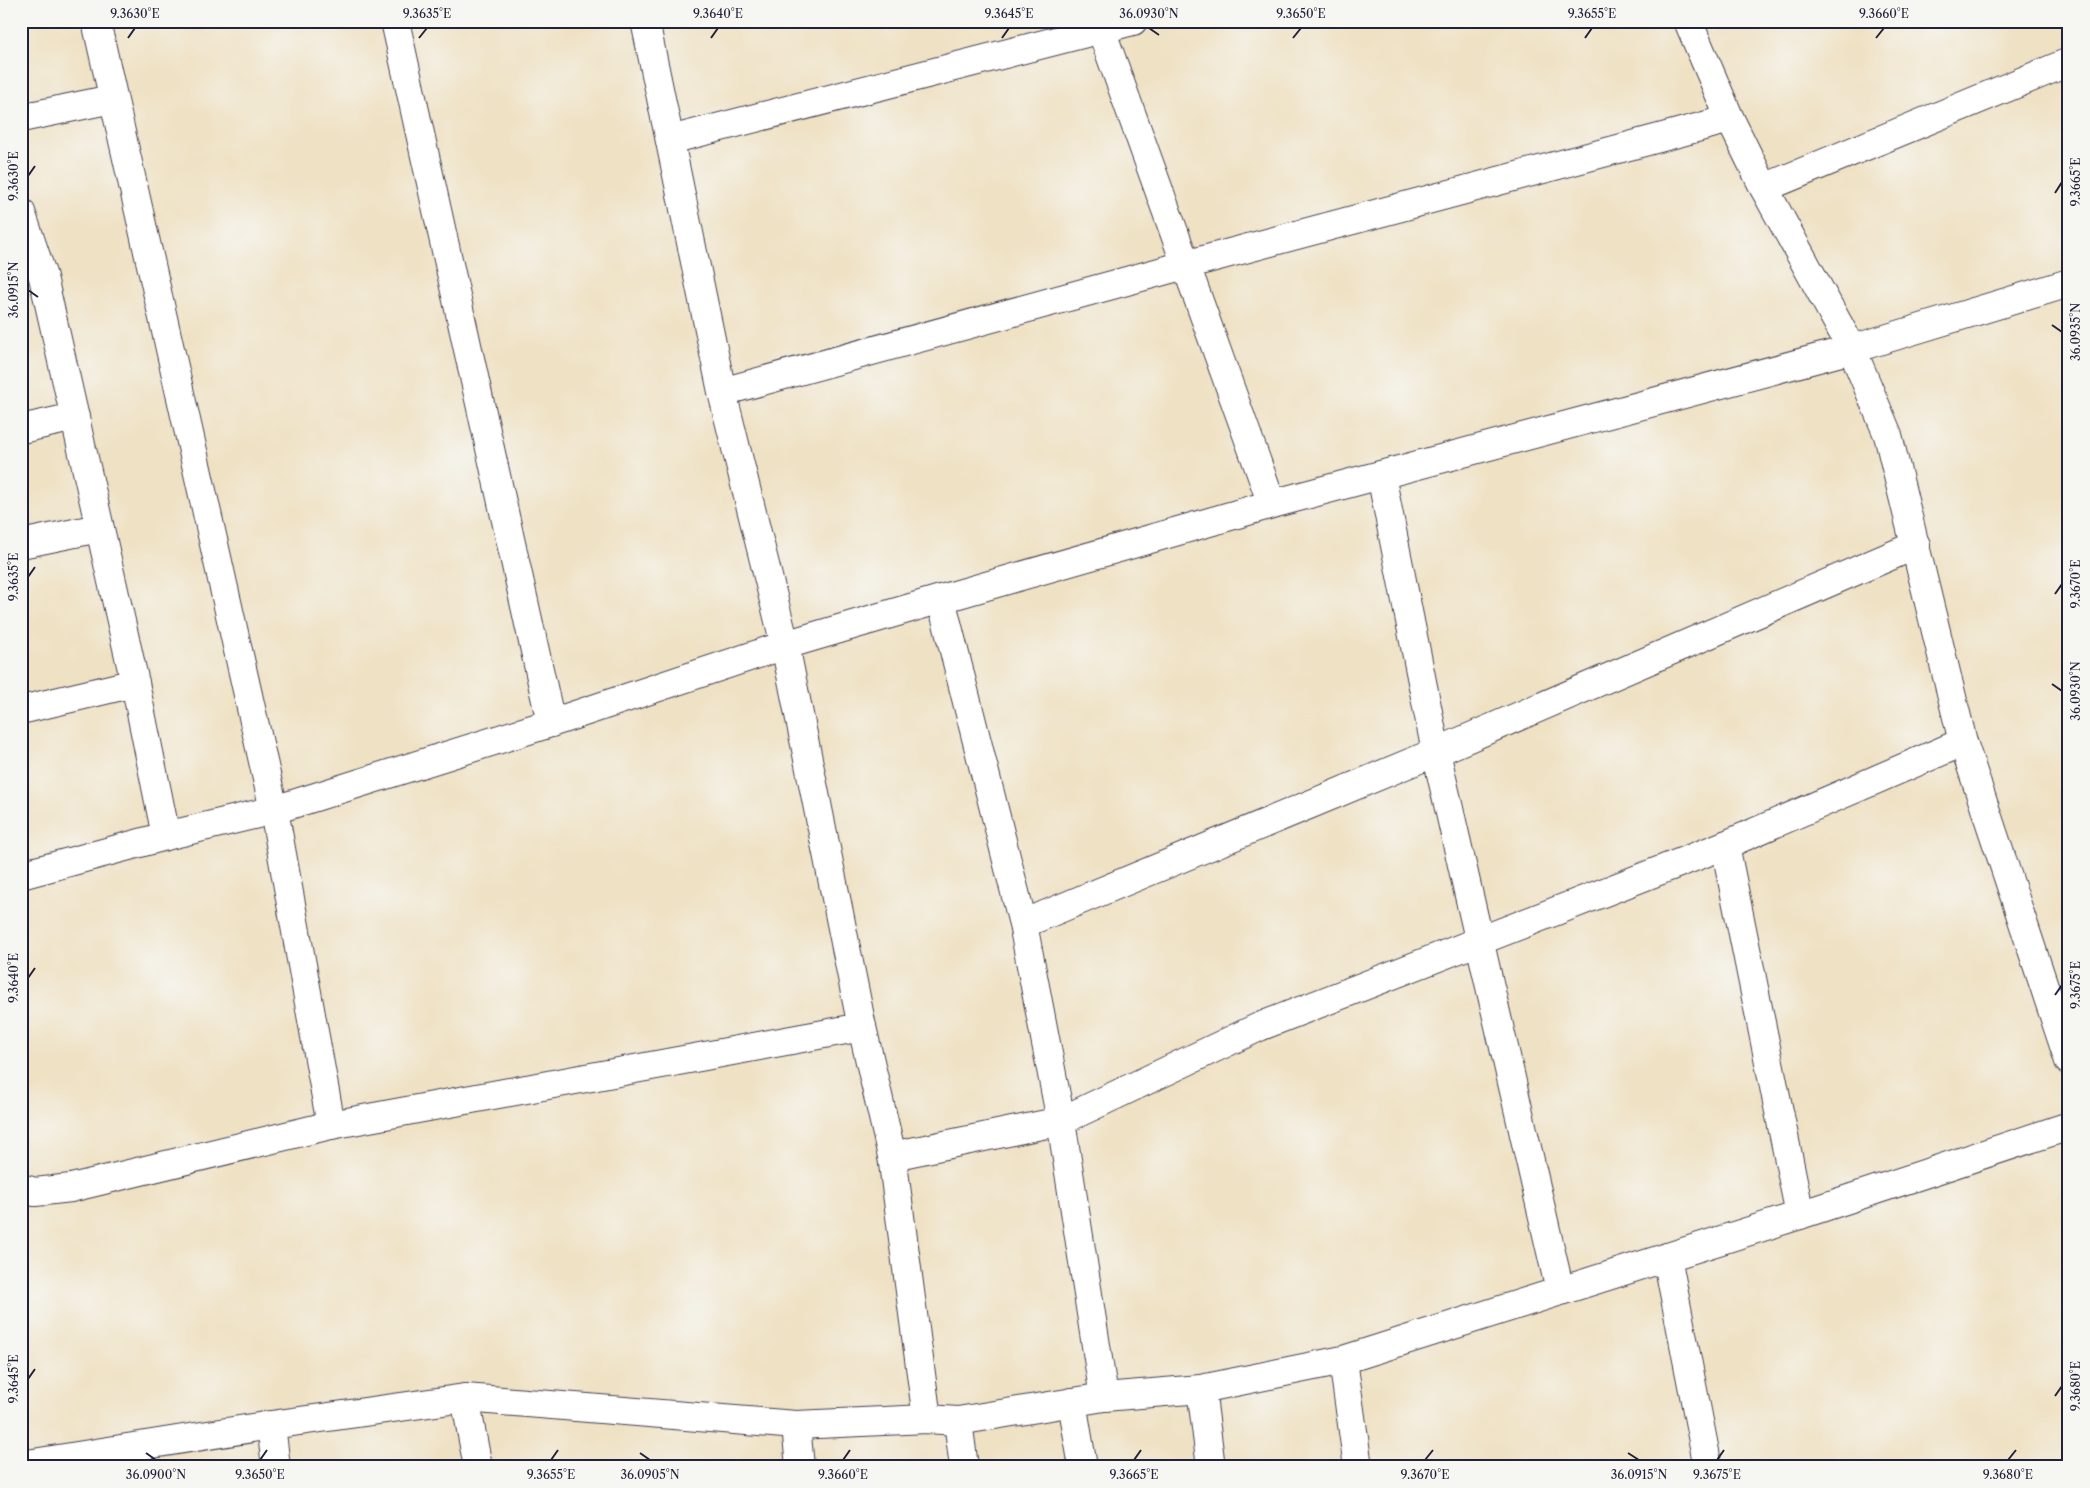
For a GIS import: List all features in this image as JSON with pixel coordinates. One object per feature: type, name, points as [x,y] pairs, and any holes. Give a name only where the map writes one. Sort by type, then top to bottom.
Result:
[{"type":"street","points":[[96,21],[112,99],[274,810],[331,1125]]},
{"type":"street","points":[[395,21],[551,723]]},
{"type":"street","points":[[645,21],[722,392],[785,645],[862,1026],[892,1156],[927,1419]]},
{"type":"street","points":[[670,140],[1100,25],[1133,21]]},
{"type":"street","points":[[1688,21],[1730,119],[1764,188],[1852,349],[1888,435],[1963,742],[2069,1061]]},
{"type":"street","points":[[1100,25],[1184,265],[1272,504]]},
{"type":"street","points":[[1764,188],[2069,62]]},
{"type":"street","points":[[21,118],[112,99]]},
{"type":"street","points":[[722,392],[1184,265],[1730,119]]},
{"type":"street","points":[[21,212],[32,280],[75,417],[135,683],[166,836]]},
{"type":"street","points":[[21,875],[166,836],[274,810],[551,723],[785,645],[941,599],[1272,504],[1852,349],[2069,283]]},
{"type":"street","points":[[21,429],[75,417]]},
{"type":"street","points":[[1381,475],[1436,752],[1560,1291]]},
{"type":"street","points":[[21,544],[99,528]]},
{"type":"street","points":[[1023,924],[1436,752],[1916,545]]},
{"type":"street","points":[[941,599],[1023,924],[1061,1121],[1104,1397]]},
{"type":"street","points":[[21,710],[135,683]]},
{"type":"street","points":[[892,1156],[1061,1121],[1260,1027],[1725,845],[1963,742]]},
{"type":"street","points":[[1725,845],[1800,1215]]},
{"type":"street","points":[[21,1188],[35,1192],[71,1188],[331,1125],[862,1026]]},
{"type":"street","points":[[21,1465],[271,1425],[465,1398],[796,1425],[927,1419],[958,1421],[1104,1397],[1201,1389],[1342,1360],[1800,1215],[2069,1126]]},
{"type":"street","points":[[1667,1257],[1708,1467]]},
{"type":"street","points":[[1342,1360],[1358,1467]]},
{"type":"street","points":[[1201,1389],[1211,1467]]},
{"type":"street","points":[[465,1398],[478,1467]]},
{"type":"street","points":[[1072,1402],[1083,1467]]},
{"type":"street","points":[[958,1421],[964,1467]]},
{"type":"street","points":[[271,1425],[276,1467]]},
{"type":"street","points":[[795,1466],[796,1425]]}]
